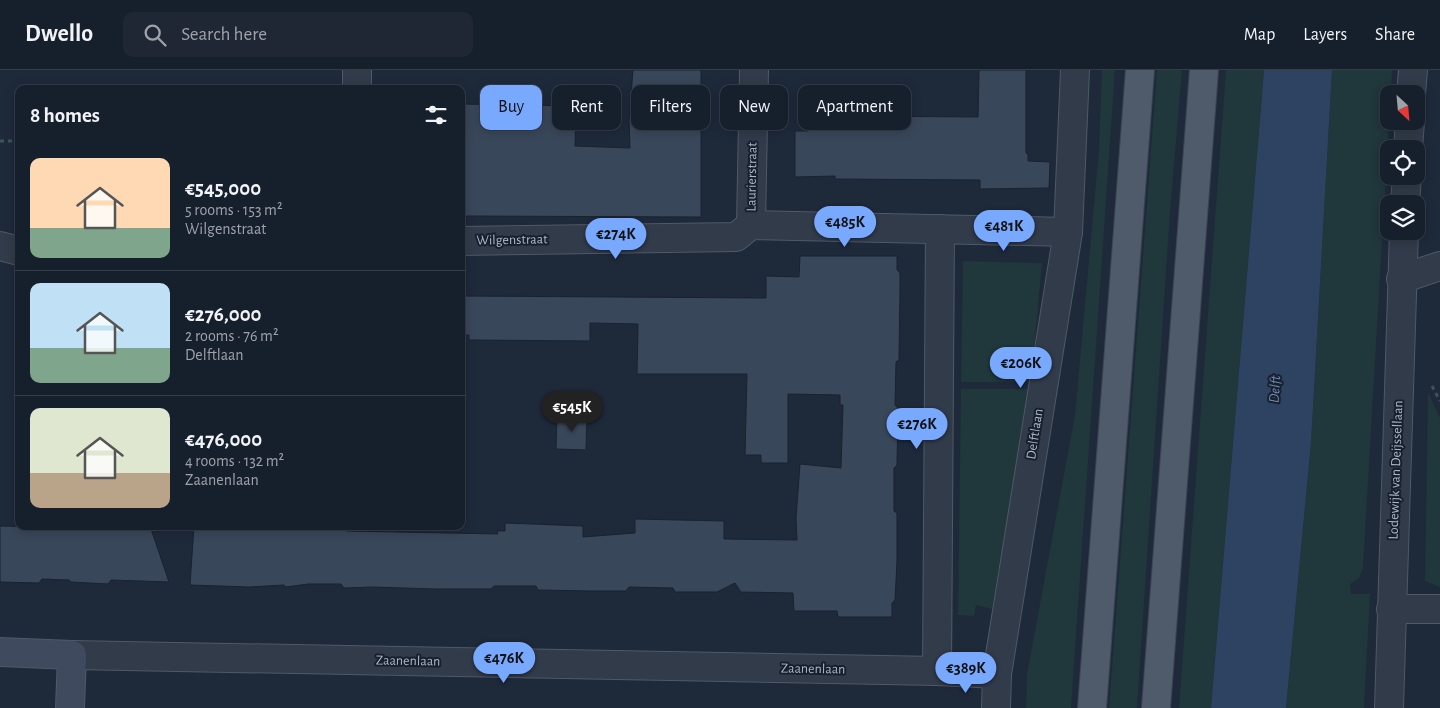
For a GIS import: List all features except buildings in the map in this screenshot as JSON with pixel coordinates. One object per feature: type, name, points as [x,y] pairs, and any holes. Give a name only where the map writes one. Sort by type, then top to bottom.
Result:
[{"type":"main road","points":[[1092,708],[1140,70]]},
{"type":"main road","points":[[1156,708],[1204,70]]},
{"type":"street","points":[[357,70],[357,85]]},
{"type":"street","name":"Laurierstraat","points":[[751,225],[754,70]]},
{"type":"street","name":"Delftlaan","points":[[996,708],[997,674],[1068,232],[1076,70]]},
{"type":"street","points":[[1412,85],[1413,70]]},
{"type":"street","points":[[751,225],[1068,232]]},
{"type":"street","name":"Wilgenstraat","points":[[465,241],[736,237],[751,225]]},
{"type":"street","points":[[937,671],[940,230]]},
{"type":"street","name":"Lodewijk van Deijssellaan","points":[[1389,708],[1403,240]]},
{"type":"street","points":[[0,246],[15,250]]},
{"type":"street","points":[[1401,279],[1440,266]]},
{"type":"street","points":[[1391,609],[1440,610]]},
{"type":"street","name":"Zaanenlaan","points":[[0,652],[72,656],[937,671],[997,674]]},
{"type":"street","points":[[70,708],[72,656]]},
{"type":"path","points":[[0,141],[15,141]]},
{"type":"green space","points":[[1102,70],[1115,70],[1071,708],[1026,708],[1027,674],[1075,415],[1099,149]]},
{"type":"green space","points":[[1157,70],[1182,70],[1170,212],[1137,708],[1109,708]]},
{"type":"green space","points":[[1226,70],[1264,70],[1211,708],[1179,708]]},
{"type":"green space","points":[[1332,70],[1392,70],[1391,85],[1380,85],[1380,130],[1388,130],[1388,140],[1380,140],[1380,185],[1385,185],[1385,195],[1380,195],[1380,240],[1382,240],[1363,568],[1359,578],[1350,584],[1351,594],[1370,594],[1364,708],[1286,708],[1311,443]]},
{"type":"green space","points":[[963,261],[1042,263],[1031,382],[961,382]]},
{"type":"green space","points":[[961,389],[1029,389],[992,609],[976,605],[974,616],[958,615]]},
{"type":"green space","points":[[1428,392],[1440,418],[1440,587],[1425,581]]},
{"type":"water","name":"Delft","points":[[1264,70],[1332,70],[1311,443],[1286,708],[1211,708]]}]
